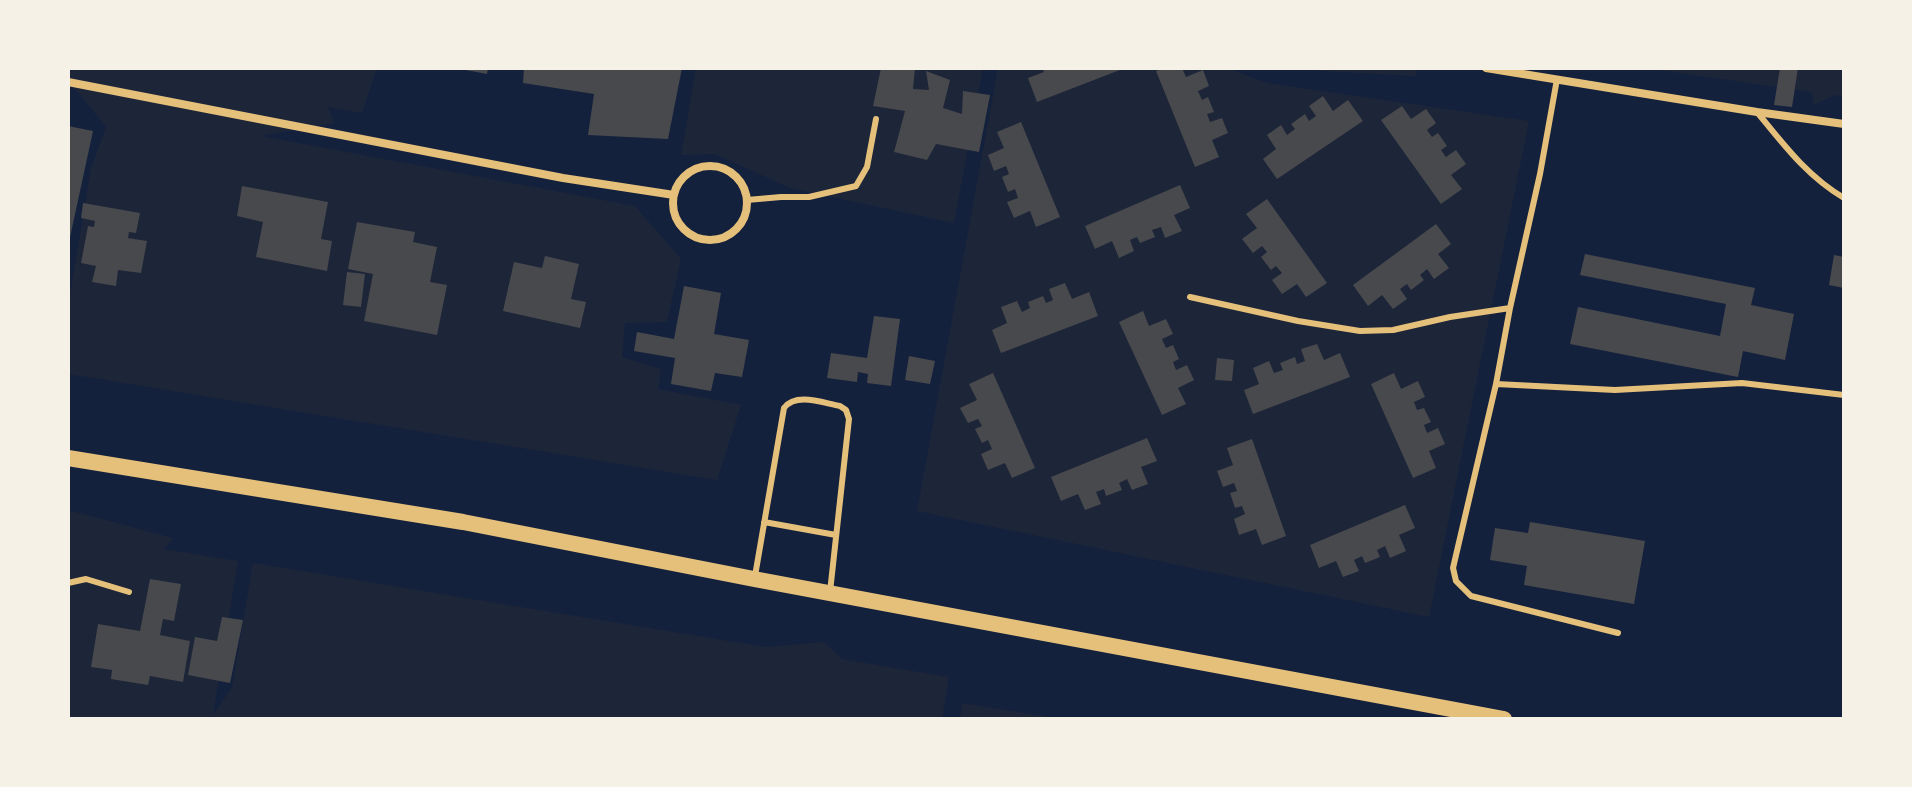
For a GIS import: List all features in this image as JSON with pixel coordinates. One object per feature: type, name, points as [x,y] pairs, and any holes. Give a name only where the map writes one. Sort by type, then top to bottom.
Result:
[{"type":"main road","points":[[68,458],[463,522],[1504,719]]},
{"type":"street","points":[[1486,68],[1844,124]]},
{"type":"street","points":[[68,82],[563,178],[674,195]]},
{"type":"street","points":[[707,166],[722,168],[735,175],[745,188],[744,218],[735,231],[722,238],[706,240],[691,235],[680,225],[674,211],[674,195],[681,181],[692,170],[707,166]]},
{"type":"lane","points":[[1557,79],[1496,384],[1453,568],[1456,581],[1471,596],[1618,633]]},
{"type":"lane","points":[[1757,112],[1798,162],[1821,184],[1844,198]]},
{"type":"lane","points":[[747,200],[809,197],[856,186],[867,167],[876,119]]},
{"type":"lane","points":[[1190,297],[1360,331],[1393,330],[1510,308]]},
{"type":"lane","points":[[1496,384],[1615,390],[1742,383],[1844,395]]},
{"type":"lane","points":[[754,579],[784,408],[789,401],[797,399],[840,406],[846,410],[849,419],[830,593]]},
{"type":"lane","points":[[764,522],[836,535]]},
{"type":"lane","points":[[68,583],[86,579],[129,592]]},
{"type":"shaded area","points":[[68,68],[377,68],[362,113],[328,107],[334,123],[261,136],[635,206],[681,259],[667,322],[625,323],[622,357],[661,369],[658,389],[741,405],[717,480],[68,374],[68,306],[91,168],[106,127],[68,80]]},
{"type":"shaded area","points":[[696,68],[983,68],[954,223],[790,188],[715,154],[681,155]]},
{"type":"shaded area","points":[[998,68],[1227,68],[1267,83],[1529,121],[1429,617],[917,511]]},
{"type":"shaded area","points":[[1266,68],[1417,68],[1416,76]]},
{"type":"shaded area","points":[[1644,68],[1844,68],[1844,96],[1835,95],[1814,105],[1812,92]]},
{"type":"shaded area","points":[[68,510],[173,538],[164,549],[238,561],[213,715],[232,687],[253,563],[765,647],[824,642],[842,659],[949,677],[942,719],[68,719]]},
{"type":"shaded area","points":[[962,703],[1062,719],[960,719]]},
{"type":"building","points":[[460,68],[488,68],[487,74]]},
{"type":"building","points":[[524,68],[682,68],[668,139],[588,135],[594,94],[523,83]]},
{"type":"building","points":[[881,68],[915,68],[913,89],[929,90],[926,71],[950,80],[943,108],[962,114],[963,91],[990,95],[979,152],[936,144],[927,160],[894,152],[905,111],[873,106]]},
{"type":"building","points":[[1042,68],[1125,68],[1037,102],[1028,78],[1044,72]]},
{"type":"building","points":[[1182,68],[1186,77],[1203,70],[1209,86],[1198,91],[1202,100],[1208,97],[1214,112],[1207,114],[1210,122],[1222,118],[1228,133],[1212,140],[1219,157],[1195,167],[1156,71]]},
{"type":"building","points":[[1780,68],[1798,68],[1792,107],[1774,105]]},
{"type":"building","points":[[1323,96],[1333,111],[1348,100],[1363,121],[1277,179],[1263,159],[1276,149],[1267,135],[1281,125],[1287,135],[1295,129],[1291,124],[1305,114],[1309,121],[1316,116],[1309,106]]},
{"type":"building","points":[[1402,106],[1411,119],[1426,109],[1436,123],[1427,130],[1432,137],[1438,133],[1447,146],[1441,150],[1446,157],[1456,150],[1466,164],[1451,175],[1462,189],[1441,204],[1381,120]]},
{"type":"building","points":[[1021,122],[1060,217],[1036,227],[1030,211],[1014,218],[1007,202],[1018,198],[1015,189],[1008,192],[1002,177],[1009,174],[1006,166],[994,171],[988,155],[1004,148],[997,132]]},
{"type":"building","points":[[68,126],[93,131],[69,242],[68,242]]},
{"type":"building","points":[[1180,185],[1190,208],[1174,215],[1182,231],[1165,238],[1161,227],[1152,230],[1155,237],[1140,243],[1137,237],[1130,240],[1134,251],[1119,258],[1112,241],[1095,249],[1085,226]]},
{"type":"building","points":[[242,186],[328,202],[321,239],[332,241],[327,271],[256,257],[263,222],[237,216]]},
{"type":"building","points":[[1267,199],[1327,283],[1306,297],[1297,284],[1282,294],[1272,280],[1282,273],[1276,266],[1271,270],[1261,257],[1267,252],[1262,246],[1253,253],[1242,239],[1257,228],[1246,214]]},
{"type":"building","points":[[83,203],[140,213],[136,233],[129,232],[128,238],[147,241],[141,273],[118,270],[116,286],[92,282],[96,266],[81,263],[88,226],[94,227],[95,221],[81,218]]},
{"type":"building","points":[[357,222],[415,232],[413,242],[437,247],[430,282],[447,285],[437,335],[364,321],[373,274],[348,269]]},
{"type":"building","points":[[1436,224],[1451,244],[1438,254],[1449,268],[1434,279],[1427,269],[1420,275],[1424,280],[1411,290],[1407,284],[1400,289],[1407,299],[1393,309],[1382,295],[1368,306],[1353,285]]},
{"type":"building","points":[[1585,254],[1755,288],[1751,305],[1794,314],[1785,360],[1743,351],[1738,377],[1570,344],[1578,307],[1720,336],[1726,304],[1580,275]]},
{"type":"building","points":[[1834,255],[1844,257],[1844,288],[1829,285]]},
{"type":"building","points":[[545,256],[579,264],[571,299],[586,302],[580,328],[503,311],[514,262],[542,268]]},
{"type":"building","points":[[347,272],[365,274],[361,307],[343,305]]},
{"type":"building","points":[[1065,283],[1072,299],[1089,292],[1098,316],[1001,353],[992,330],[1007,323],[1001,307],[1017,301],[1022,312],[1030,308],[1028,302],[1043,296],[1046,303],[1053,300],[1049,289]]},
{"type":"building","points":[[684,286],[721,293],[714,334],[749,340],[742,377],[715,373],[711,391],[671,384],[675,358],[634,351],[637,332],[674,339]]},
{"type":"building","points":[[1143,311],[1149,326],[1166,319],[1173,334],[1162,339],[1166,348],[1173,345],[1179,359],[1173,362],[1176,370],[1187,365],[1194,380],[1178,388],[1186,404],[1162,415],[1119,322]]},
{"type":"building","points":[[874,316],[900,319],[891,386],[867,383],[868,374],[858,372],[857,382],[827,378],[831,353],[867,358]]},
{"type":"building","points":[[1317,344],[1324,360],[1340,353],[1350,377],[1253,414],[1244,390],[1259,384],[1253,368],[1269,361],[1274,373],[1283,370],[1280,363],[1295,357],[1297,364],[1305,361],[1301,349]]},
{"type":"building","points":[[909,356],[935,361],[930,384],[905,380]]},
{"type":"building","points":[[1217,358],[1234,360],[1232,381],[1215,380]]},
{"type":"building","points":[[993,373],[1035,468],[1012,478],[1005,463],[988,470],[981,454],[992,449],[988,440],[982,443],[975,429],[982,426],[978,419],[968,423],[960,408],[977,400],[969,384]]},
{"type":"building","points":[[1394,373],[1401,389],[1418,381],[1425,397],[1414,402],[1417,410],[1424,408],[1431,422],[1424,425],[1427,433],[1438,428],[1445,444],[1429,451],[1436,468],[1413,478],[1371,384]]},
{"type":"building","points":[[1147,438],[1157,461],[1141,467],[1148,484],[1132,490],[1127,479],[1119,483],[1122,490],[1106,496],[1104,489],[1096,492],[1101,504],[1085,510],[1078,494],[1061,501],[1051,477]]},
{"type":"building","points":[[1252,439],[1286,536],[1262,545],[1256,529],[1239,535],[1234,519],[1245,514],[1242,506],[1235,508],[1230,493],[1237,491],[1234,483],[1223,487],[1217,471],[1233,465],[1227,448]]},
{"type":"building","points":[[1405,505],[1415,528],[1399,535],[1406,551],[1390,558],[1385,546],[1377,550],[1380,557],[1365,563],[1362,556],[1354,560],[1359,571],[1343,577],[1336,561],[1319,568],[1310,545]]},
{"type":"building","points":[[1530,522],[1645,541],[1634,604],[1524,585],[1527,566],[1490,560],[1495,528],[1528,533]]},
{"type":"building","points":[[150,579],[181,584],[174,621],[163,619],[160,635],[190,641],[183,682],[150,676],[148,685],[111,679],[112,670],[91,667],[98,624],[140,631]]},
{"type":"building","points":[[222,617],[243,620],[230,683],[188,675],[195,637],[217,641]]}]
